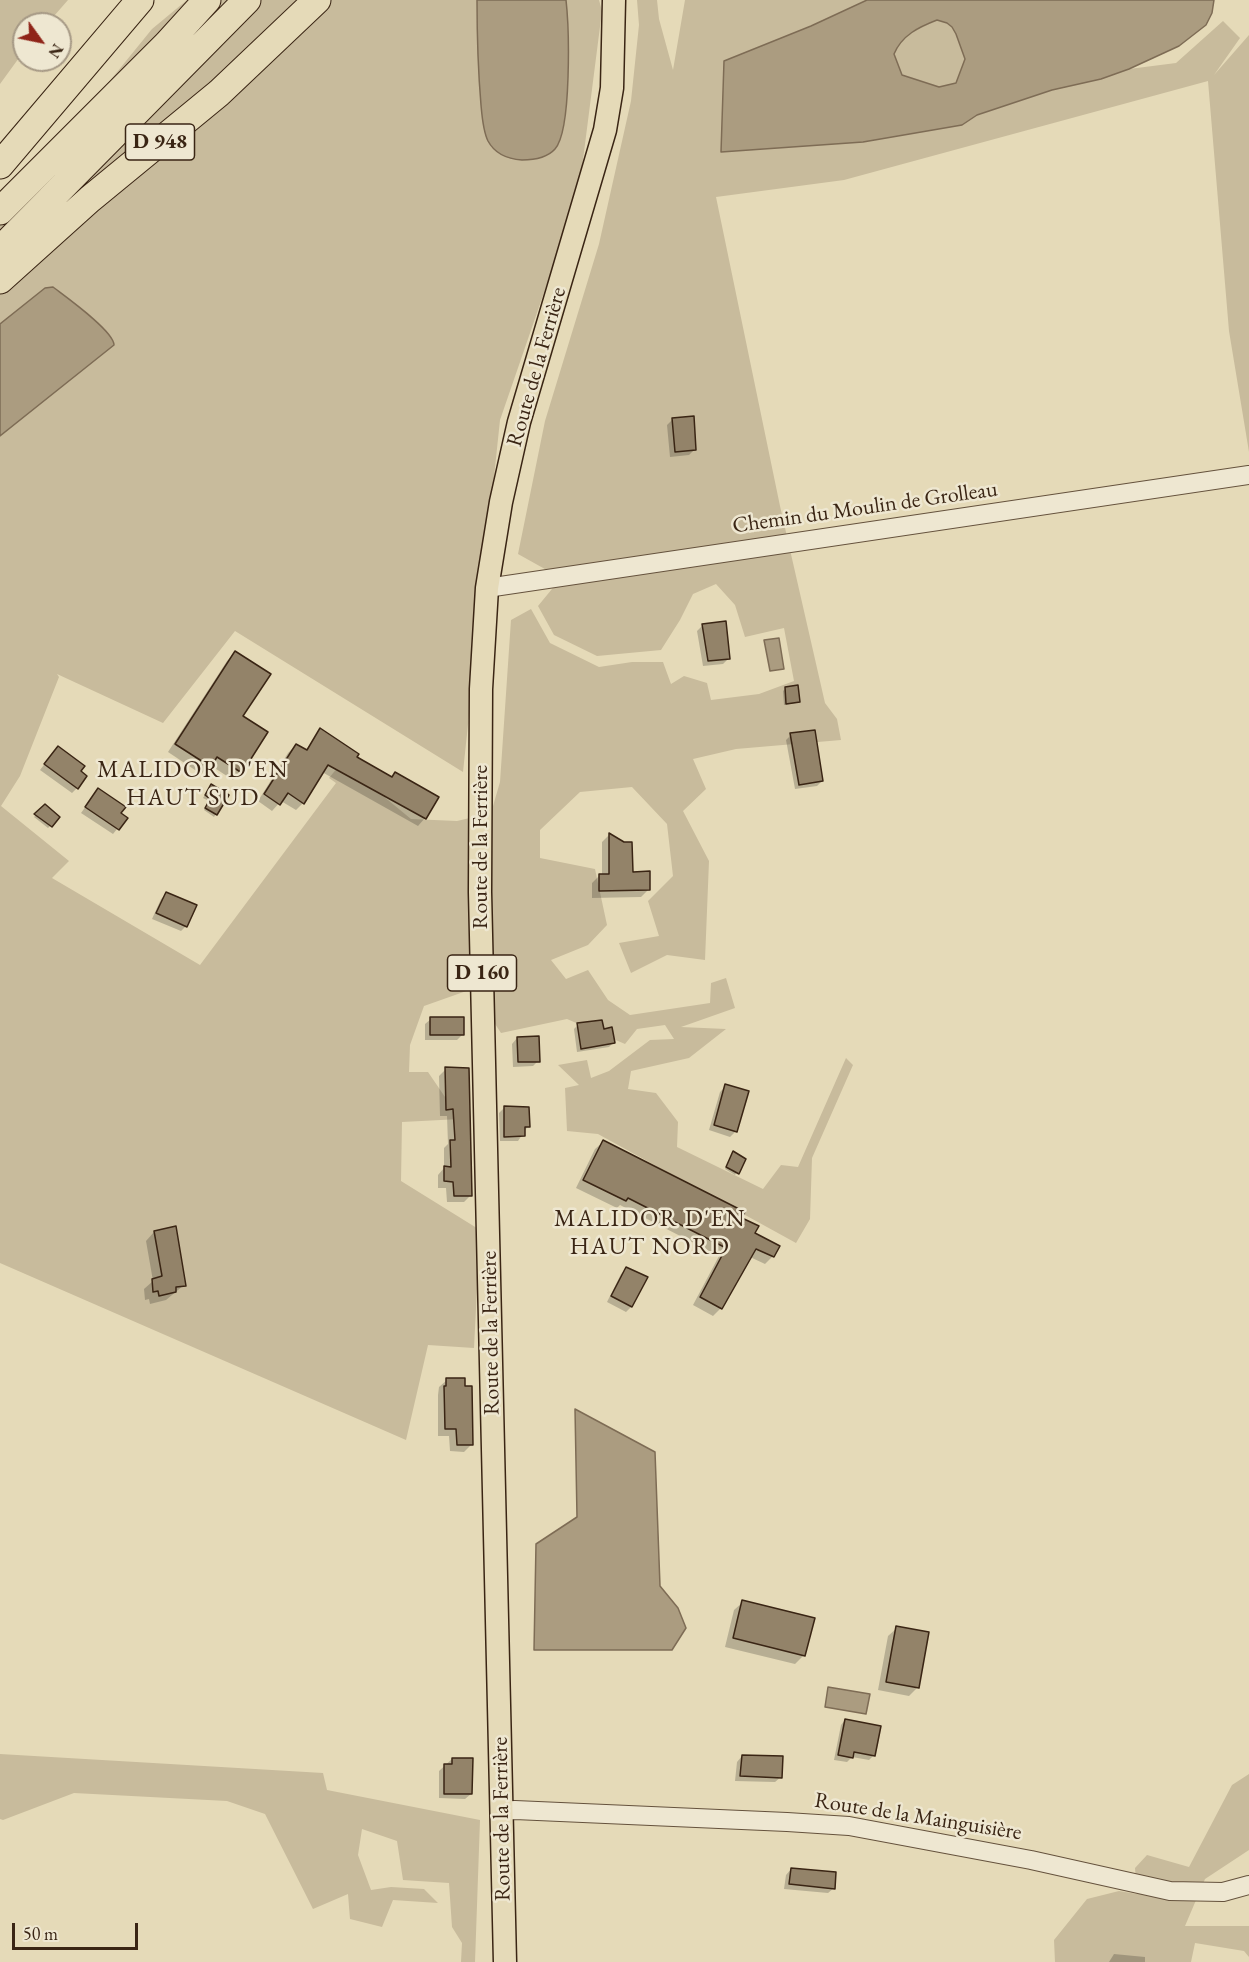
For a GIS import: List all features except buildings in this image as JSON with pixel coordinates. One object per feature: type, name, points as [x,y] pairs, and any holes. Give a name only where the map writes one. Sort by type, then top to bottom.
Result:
[{"type":"highway","points":[[0,165],[140,0]]},
{"type":"highway","name":"D 948","points":[[0,211],[167,44],[207,0]]},
{"type":"highway","name":"D 948","points":[[0,250],[247,0]]},
{"type":"highway","name":"D 948","points":[[0,279],[90,200],[219,93],[317,0]]},
{"type":"main road","name":"Route de la Ferrière","points":[[505,1962],[480,892],[481,689],[487,588],[501,502],[519,422],[605,130],[612,88],[614,0]]},
{"type":"street","name":"Chemin du Moulin de Grolleau","points":[[487,588],[1249,475]]},
{"type":"street","name":"Route de la Mainguisière","points":[[503,1811],[849,1826],[1031,1860],[1170,1891],[1223,1892],[1249,1885]]},
{"type":"shaded area","points":[[0,0],[68,0],[58,12],[12,12],[12,68],[0,84]]},
{"type":"shaded area","points":[[187,0],[599,0],[602,11],[579,191],[500,420],[463,772],[235,631],[163,723],[57,674],[59,677],[20,776],[1,806],[69,861],[52,878],[200,965],[336,783],[329,778],[342,762],[411,819],[457,821],[491,813],[500,782],[511,620],[531,609],[550,643],[599,667],[632,662],[663,662],[671,684],[684,676],[707,683],[711,700],[759,694],[794,681],[784,628],[745,637],[735,605],[716,584],[693,594],[661,650],[597,656],[554,635],[538,606],[561,578],[518,554],[545,421],[599,244],[631,101],[639,25],[637,0],[657,0],[659,19],[673,70],[685,0],[867,0],[725,61],[835,143],[863,142],[962,125],[977,115],[1052,90],[1101,79],[1129,69],[1176,63],[1223,21],[1240,38],[1214,75],[1249,35],[1249,452],[1229,331],[1208,81],[844,180],[716,197],[780,506],[825,703],[837,719],[841,740],[736,749],[693,759],[706,789],[683,811],[709,861],[705,960],[667,955],[631,973],[619,943],[659,936],[648,901],[673,876],[667,824],[632,787],[580,792],[540,830],[540,858],[595,869],[607,925],[588,945],[551,960],[566,979],[588,970],[608,1000],[630,1015],[710,1003],[711,983],[726,978],[735,1008],[681,1027],[726,1029],[689,1058],[631,1071],[628,1089],[656,1093],[678,1122],[677,1147],[763,1189],[781,1165],[798,1167],[846,1058],[853,1065],[812,1158],[810,1219],[796,1243],[598,1134],[567,1131],[565,1088],[579,1085],[558,1065],[587,1060],[591,1078],[609,1071],[650,1040],[674,1039],[665,1025],[637,1029],[625,1044],[567,1019],[501,1033],[472,989],[424,1006],[410,1045],[409,1072],[428,1072],[460,1119],[402,1122],[401,1181],[480,1230],[474,1348],[428,1345],[406,1440],[0,1263],[0,216],[152,29]]},
{"type":"shaded area","points":[[477,0],[566,0],[567,101],[560,138],[555,149],[544,156],[526,160],[511,158],[502,155],[488,141],[483,123],[480,92]]},
{"type":"shaded area","points":[[867,0],[1214,0],[1212,13],[1206,25],[1179,46],[1129,69],[1101,79],[1052,90],[977,115],[962,125],[863,142],[721,152],[724,61],[811,26]],"holes":[[[937,20],[947,23],[956,34],[965,59],[956,83],[939,87],[902,75],[894,54],[897,47],[912,32],[930,23]]]},
{"type":"shaded area","points":[[937,20],[952,27],[965,59],[956,83],[939,87],[902,75],[894,54],[906,37]]},
{"type":"shaded area","points":[[53,287],[98,323],[112,339],[114,345],[0,436],[0,324],[45,288]]},
{"type":"shaded area","points":[[779,638],[784,669],[770,671],[764,640]]},
{"type":"shaded area","points":[[575,1409],[655,1452],[660,1586],[678,1608],[686,1628],[672,1650],[534,1650],[536,1544],[577,1517]]},
{"type":"shaded area","points":[[828,1687],[870,1694],[866,1714],[825,1707]]},
{"type":"shaded area","points":[[0,1754],[323,1773],[327,1790],[480,1820],[475,1962],[461,1962],[462,1943],[452,1927],[449,1883],[403,1880],[397,1841],[362,1829],[358,1855],[371,1890],[391,1887],[424,1889],[438,1903],[393,1900],[382,1927],[350,1919],[348,1894],[313,1909],[265,1814],[227,1801],[74,1793],[3,1820],[0,1819]]},
{"type":"shaded area","points":[[1249,1774],[1249,1850],[1205,1879],[1185,1926],[1249,1926],[1249,1957],[1244,1951],[1195,1943],[1191,1962],[1055,1962],[1054,1940],[1087,1899],[1119,1891],[1137,1894],[1135,1868],[1147,1855],[1189,1867],[1232,1785]]},
{"type":"district","name":"MALIDOR D'EN HAUT SUD","points":[[193,784]]},
{"type":"district","name":"MALIDOR D'EN HAUT NORD","points":[[650,1233]]}]
